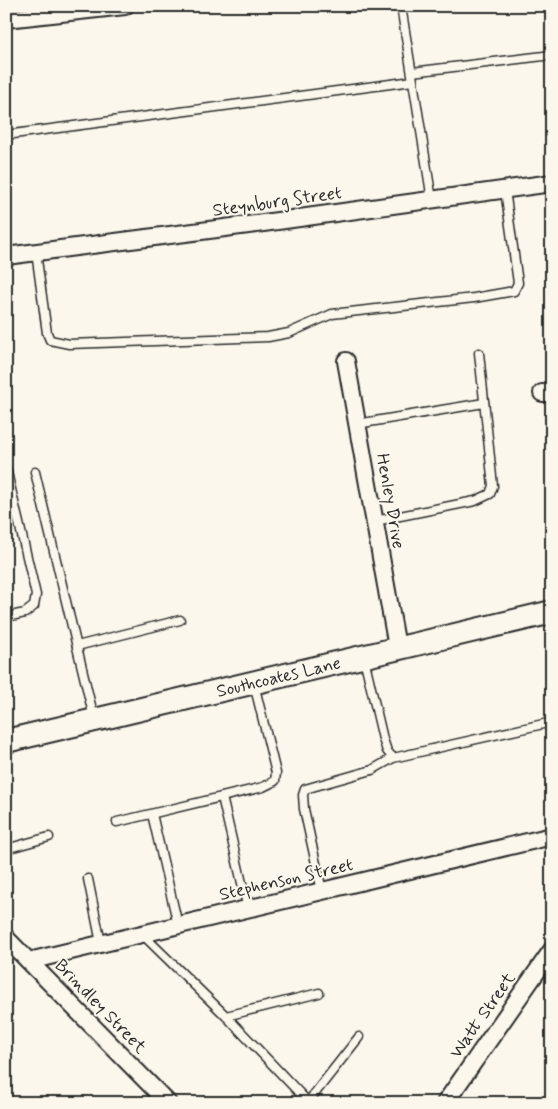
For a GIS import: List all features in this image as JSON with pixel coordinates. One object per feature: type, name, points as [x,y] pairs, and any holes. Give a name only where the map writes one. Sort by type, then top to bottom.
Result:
[{"type":"street","points":[[6,19],[125,6]]},
{"type":"street","name":"Steynburg Street","points":[[6,256],[552,183]]},
{"type":"street","name":"Henley Drive","points":[[346,361],[398,647]]},
{"type":"street","name":"Southcoates Lane","points":[[6,741],[552,612]]},
{"type":"street","name":"Stephenson Street","points":[[29,960],[552,836]]},
{"type":"street","name":"Brindley Street","points":[[6,938],[168,1103]]},
{"type":"street","name":"Watt Street","points":[[445,1103],[552,950]]},
{"type":"lane","points":[[401,6],[432,200]]},
{"type":"lane","points":[[412,72],[552,55]]},
{"type":"lane","points":[[6,135],[413,81]]},
{"type":"lane","points":[[36,252],[47,332],[50,340],[69,344],[268,337],[289,333],[332,314],[474,298],[514,291],[518,283],[505,190]]},
{"type":"lane","points":[[375,521],[475,501],[490,494],[492,486],[479,353]]},
{"type":"lane","points":[[358,424],[484,404]]},
{"type":"lane","points":[[6,468],[36,595],[34,606],[25,613],[6,617]]},
{"type":"lane","points":[[36,472],[94,720]]},
{"type":"lane","points":[[77,646],[180,620]]},
{"type":"lane","points":[[363,656],[383,739],[387,752],[393,758]]},
{"type":"lane","points":[[117,822],[263,787],[275,781],[276,773],[254,682]]},
{"type":"lane","points":[[322,891],[304,809],[304,788],[372,770],[393,758],[552,722]]},
{"type":"lane","points":[[222,797],[248,909]]},
{"type":"lane","points":[[152,814],[178,925]]},
{"type":"lane","points":[[6,849],[49,837]]},
{"type":"lane","points":[[88,878],[101,943]]},
{"type":"lane","points":[[142,934],[226,1016],[309,1102],[359,1037]]},
{"type":"lane","points":[[226,1016],[319,993]]},
{"type":"lane","points":[[6,1097],[12,1103]]}]
